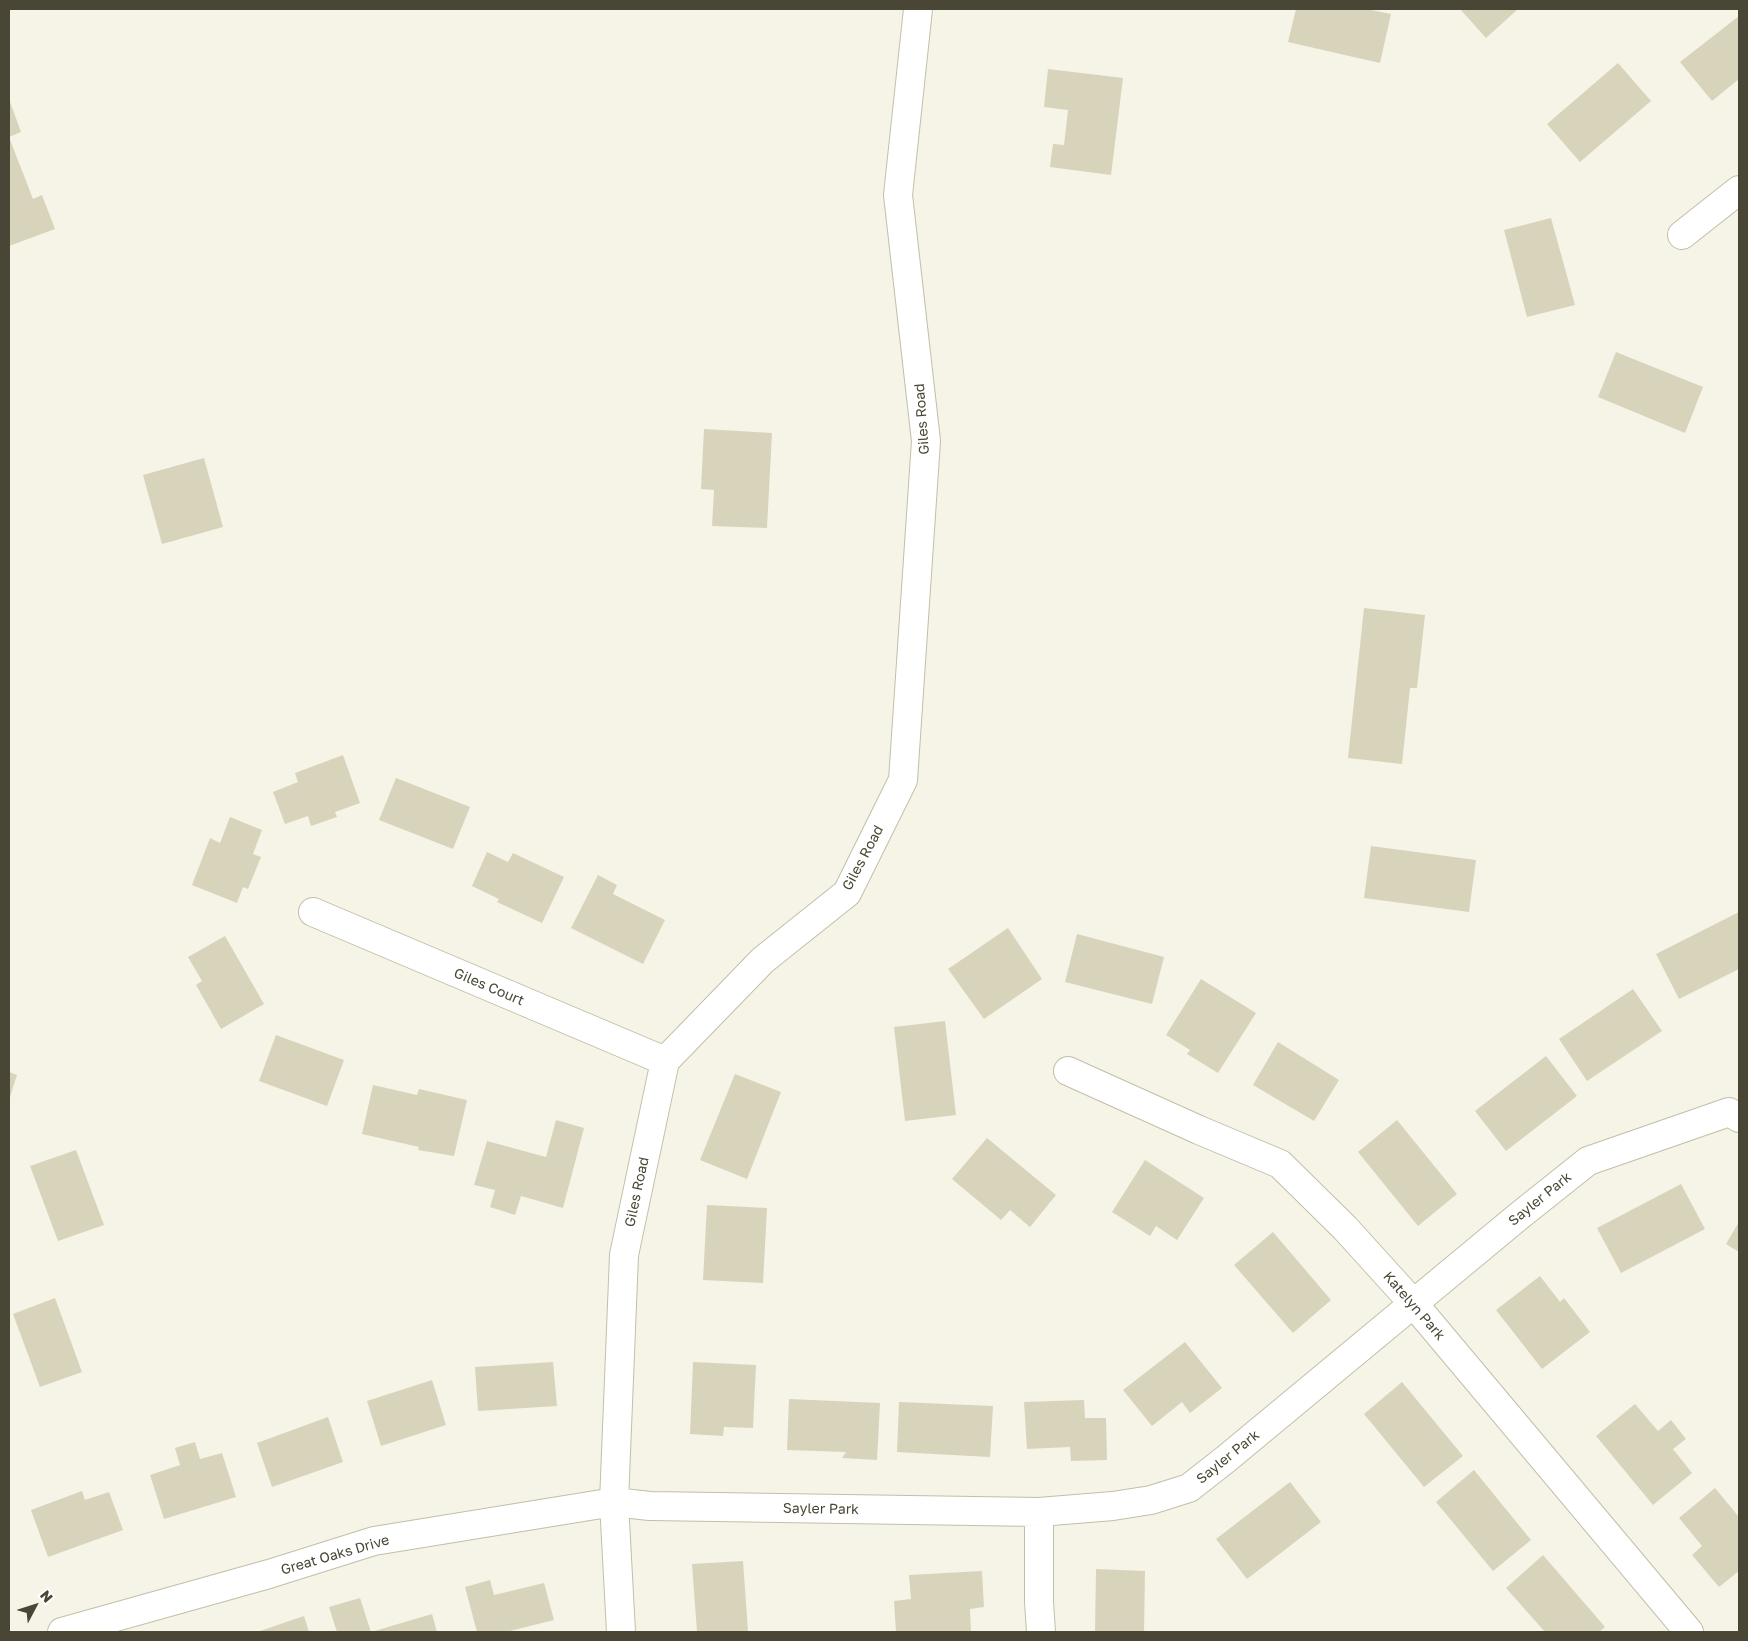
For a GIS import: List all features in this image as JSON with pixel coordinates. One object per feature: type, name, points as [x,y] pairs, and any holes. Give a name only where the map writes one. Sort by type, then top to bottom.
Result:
[{"type":"street","name":"Giles Road","points":[[621,1632],[614,1502],[624,1255],[665,1061],[763,960],[847,893],[903,780],[926,441],[898,195],[918,9]]},
{"type":"street","points":[[1682,235],[1739,190]]},
{"type":"street","name":"Giles Court","points":[[314,912],[665,1061]]},
{"type":"street","name":"Katelyn Park","points":[[1068,1071],[1198,1130],[1280,1164],[1345,1228],[1413,1304],[1689,1632]]},
{"type":"street","name":"Sayler Park","points":[[614,1502],[650,1506],[1038,1512],[1113,1506],[1151,1500],[1189,1488],[1519,1216],[1588,1162],[1729,1112],[1739,1118]]},
{"type":"street","name":"Great Oaks Drive","points":[[62,1632],[269,1574],[374,1541],[614,1502]]},
{"type":"street","points":[[1038,1512],[1041,1632]]},
{"type":"building","points":[[1296,9],[1366,9],[1391,14],[1380,63],[1288,42]]},
{"type":"building","points":[[1460,9],[1518,9],[1486,38]]},
{"type":"building","points":[[1739,16],[1739,79],[1712,101],[1680,62]]},
{"type":"building","points":[[1618,63],[1651,101],[1580,162],[1547,124]]},
{"type":"building","points":[[1048,69],[1123,78],[1111,175],[1050,167],[1053,144],[1064,145],[1068,110],[1044,107]]},
{"type":"building","points":[[9,99],[21,132],[9,137]]},
{"type":"building","points":[[9,137],[33,199],[42,195],[55,229],[9,246]]},
{"type":"building","points":[[1551,218],[1575,305],[1527,317],[1504,230]]},
{"type":"building","points":[[1616,352],[1703,387],[1685,433],[1598,397]]},
{"type":"building","points":[[704,429],[772,433],[767,528],[712,526],[714,490],[701,489]]},
{"type":"building","points":[[204,458],[223,527],[162,544],[143,475]]},
{"type":"building","points":[[1364,608],[1425,615],[1417,688],[1410,688],[1402,764],[1348,758]]},
{"type":"building","points":[[343,755],[360,803],[335,812],[337,817],[311,826],[308,816],[285,824],[273,792],[298,782],[295,773]]},
{"type":"building","points":[[396,778],[470,807],[453,849],[379,820]]},
{"type":"building","points":[[230,817],[262,830],[253,854],[261,857],[248,889],[243,887],[237,903],[192,885],[210,838],[220,843]]},
{"type":"building","points":[[1371,846],[1476,860],[1469,912],[1364,898]]},
{"type":"building","points":[[487,852],[508,862],[513,853],[564,877],[542,923],[497,902],[499,899],[472,886]]},
{"type":"building","points":[[598,875],[617,885],[613,894],[665,920],[643,964],[571,928]]},
{"type":"building","points":[[1739,912],[1739,969],[1679,999],[1656,954]]},
{"type":"building","points":[[1008,928],[1042,979],[984,1019],[948,969]]},
{"type":"building","points":[[1077,934],[1164,957],[1152,1004],[1065,982]]},
{"type":"building","points":[[225,936],[264,1004],[221,1029],[196,985],[202,981],[188,957]]},
{"type":"building","points":[[1201,979],[1256,1013],[1218,1073],[1187,1054],[1190,1050],[1166,1035]]},
{"type":"building","points":[[1633,989],[1662,1031],[1587,1081],[1559,1039]]},
{"type":"building","points":[[945,1021],[956,1115],[905,1121],[894,1027]]},
{"type":"building","points":[[276,1035],[344,1060],[327,1106],[259,1081]]},
{"type":"building","points":[[1278,1042],[1339,1080],[1314,1121],[1253,1085]]},
{"type":"building","points":[[1546,1056],[1577,1096],[1506,1151],[1475,1111]]},
{"type":"building","points":[[9,1072],[17,1075],[9,1100]]},
{"type":"building","points":[[735,1074],[781,1092],[747,1179],[700,1160]]},
{"type":"building","points":[[373,1085],[417,1095],[419,1089],[467,1100],[454,1156],[418,1150],[419,1147],[362,1134]]},
{"type":"building","points":[[556,1120],[584,1128],[563,1208],[521,1196],[515,1215],[490,1207],[495,1190],[474,1185],[487,1141],[546,1157]]},
{"type":"building","points":[[1397,1120],[1457,1194],[1418,1226],[1358,1152]]},
{"type":"building","points":[[987,1138],[1056,1195],[1030,1227],[1010,1210],[1001,1220],[952,1179]]},
{"type":"building","points":[[76,1150],[104,1225],[58,1241],[30,1166]]},
{"type":"building","points":[[1145,1160],[1204,1198],[1177,1240],[1156,1226],[1150,1236],[1112,1212]]},
{"type":"building","points":[[1681,1184],[1705,1229],[1621,1273],[1597,1228]]},
{"type":"building","points":[[707,1205],[767,1208],[763,1283],[703,1280]]},
{"type":"building","points":[[1739,1222],[1739,1252],[1726,1244]]},
{"type":"building","points":[[1273,1232],[1331,1300],[1293,1333],[1234,1265]]},
{"type":"building","points":[[1540,1276],[1560,1302],[1564,1298],[1590,1332],[1542,1369],[1496,1310]]},
{"type":"building","points":[[55,1298],[82,1372],[40,1387],[13,1314]]},
{"type":"building","points":[[1185,1342],[1222,1388],[1190,1413],[1182,1402],[1152,1426],[1123,1390]]},
{"type":"building","points":[[553,1362],[557,1406],[478,1411],[475,1367]]},
{"type":"building","points":[[693,1362],[756,1365],[753,1428],[724,1427],[723,1436],[690,1434]]},
{"type":"building","points":[[432,1380],[446,1425],[381,1446],[367,1401]]},
{"type":"building","points":[[1402,1382],[1463,1456],[1424,1487],[1364,1414]]},
{"type":"building","points":[[789,1399],[880,1403],[877,1460],[842,1458],[846,1452],[787,1450]]},
{"type":"building","points":[[1084,1400],[1085,1418],[1106,1418],[1107,1460],[1071,1461],[1070,1447],[1027,1449],[1024,1402]]},
{"type":"building","points":[[899,1402],[993,1406],[990,1457],[897,1452]]},
{"type":"building","points":[[1635,1404],[1658,1431],[1671,1420],[1686,1439],[1673,1449],[1692,1473],[1653,1505],[1596,1436]]},
{"type":"building","points":[[328,1417],[343,1462],[272,1487],[257,1443]]},
{"type":"building","points":[[195,1442],[200,1459],[222,1453],[236,1497],[164,1519],[150,1475],[180,1465],[175,1448]]},
{"type":"building","points":[[1474,1470],[1531,1540],[1493,1571],[1436,1502]]},
{"type":"building","points":[[1290,1482],[1321,1522],[1247,1579],[1216,1539]]},
{"type":"building","points":[[1715,1488],[1739,1517],[1739,1571],[1719,1587],[1692,1555],[1702,1546],[1679,1518]]},
{"type":"building","points":[[82,1491],[85,1500],[109,1492],[123,1530],[48,1557],[31,1510]]},
{"type":"building","points":[[1543,1555],[1605,1627],[1599,1632],[1545,1632],[1506,1588]]},
{"type":"building","points":[[743,1561],[748,1632],[697,1632],[692,1564]]},
{"type":"building","points":[[1096,1569],[1145,1571],[1144,1632],[1095,1632]]},
{"type":"building","points":[[982,1571],[984,1607],[970,1609],[971,1632],[896,1632],[894,1601],[911,1599],[909,1575]]},
{"type":"building","points":[[490,1580],[494,1595],[544,1583],[554,1620],[506,1632],[477,1632],[465,1587]]},
{"type":"building","points":[[360,1598],[371,1632],[337,1632],[329,1607]]},
{"type":"building","points":[[432,1614],[437,1632],[371,1632]]},
{"type":"building","points":[[304,1616],[309,1632],[257,1632]]}]
